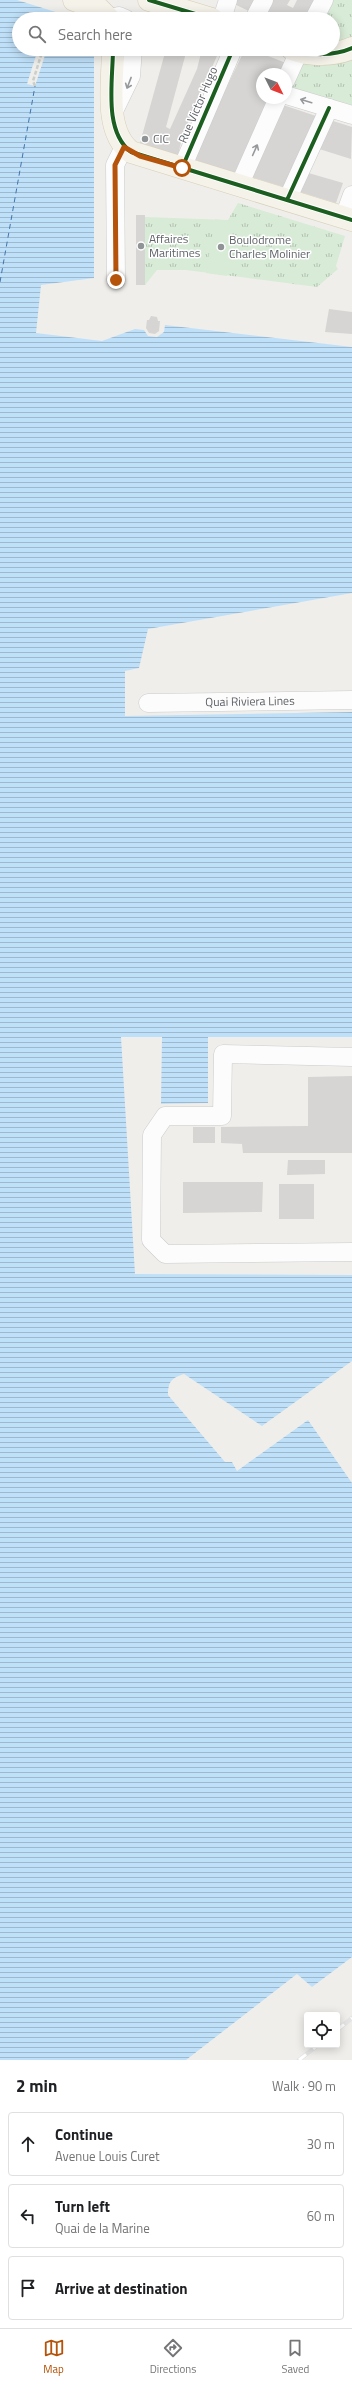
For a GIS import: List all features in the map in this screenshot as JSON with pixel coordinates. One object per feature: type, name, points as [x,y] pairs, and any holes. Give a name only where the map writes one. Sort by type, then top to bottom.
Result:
[{"type":"main road","points":[[74,0],[99,9],[102,12]]},
{"type":"main road","points":[[149,0],[189,12]]},
{"type":"main road","points":[[340,51],[352,48]]},
{"type":"main road","points":[[114,56],[113,113],[115,130],[124,147],[140,156],[348,218]]},
{"type":"street","points":[[224,12],[228,0]]},
{"type":"street","points":[[258,12],[264,0]]},
{"type":"street","points":[[318,12],[324,0]]},
{"type":"street","points":[[113,113],[131,76],[132,56]]},
{"type":"street","name":"Rue Victor Hugo","points":[[182,168],[230,56]]},
{"type":"street","points":[[290,68],[295,56]]},
{"type":"street","points":[[292,97],[352,115]]},
{"type":"street","points":[[239,186],[275,104]]},
{"type":"street","points":[[287,200],[329,108]]},
{"type":"street","points":[[116,280],[115,165],[124,147]]},
{"type":"street","points":[[348,218],[352,195]]},
{"type":"street","name":"Quai Riviera Lines","points":[[148,703],[352,700]]},
{"type":"street","points":[[352,1056],[223,1054],[222,1116],[165,1116],[152,1135],[151,1240],[165,1254],[352,1252]]},
{"type":"path","points":[[35,86],[33,81],[41,56]]},
{"type":"green space","points":[[324,0],[352,0],[352,115],[292,97],[292,75],[298,56],[340,56],[340,12],[318,12]]},
{"type":"green space","points":[[238,203],[345,236],[336,266],[338,269],[317,287],[186,270],[157,270],[145,285],[145,217],[228,220]]},
{"type":"green space","name":"Boulodrome Charles Molinier","points":[[215,219],[234,222],[227,276],[206,273]]},
{"type":"water","points":[[0,0],[17,0],[56,12],[12,12],[12,56],[94,56],[94,278],[41,285],[36,333],[102,341],[135,329],[144,330],[148,336],[157,337],[164,332],[165,325],[352,347],[352,593],[148,629],[139,668],[125,671],[125,716],[352,712],[352,1037],[208,1037],[208,1103],[161,1104],[162,1037],[121,1037],[135,1274],[352,1275],[352,1361],[262,1426],[184,1374],[176,1377],[170,1383],[168,1395],[225,1462],[232,1462],[237,1471],[308,1420],[352,1483],[352,1957],[312,1987],[297,1974],[186,2060],[0,2060]]},
{"type":"pier","points":[[36,56],[45,56],[35,86],[27,84]]},
{"type":"building","points":[[236,0],[257,0],[251,12],[234,4]]},
{"type":"building","points":[[269,0],[290,0],[287,5],[293,8],[297,0],[316,0],[310,12],[263,12]]},
{"type":"building","points":[[164,56],[185,56],[166,127],[170,129],[197,69],[200,56],[217,56],[183,134],[178,155],[140,143]]},
{"type":"building","points":[[242,56],[268,56],[286,63],[284,68],[256,68],[256,104],[267,104],[236,173],[192,159]]},
{"type":"building","points":[[280,104],[319,117],[287,188],[248,176]]},
{"type":"building","points":[[330,120],[352,127],[351,159],[316,148]]},
{"type":"building","points":[[305,172],[343,183],[336,203],[297,191]]},
{"type":"building","name":"Affaires Maritimes","points":[[136,215],[145,215],[145,285],[136,285]]},
{"type":"building","points":[[329,309],[352,312],[352,334],[325,332]]},
{"type":"building","points":[[151,316],[157,317],[158,321],[160,321],[159,331],[155,334],[149,333],[146,328],[147,320],[149,320]]},
{"type":"building","points":[[352,1076],[352,1153],[243,1153],[242,1144],[221,1143],[221,1127],[308,1126],[308,1077]]},
{"type":"building","points":[[193,1127],[215,1127],[215,1143],[193,1143]]},
{"type":"building","points":[[288,1160],[325,1160],[325,1174],[287,1175]]},
{"type":"building","points":[[183,1182],[263,1182],[262,1212],[183,1213]]},
{"type":"building","points":[[279,1184],[314,1184],[314,1219],[279,1219]]},
{"type":"ferry route","points":[[0,282],[35,86]]},
{"type":"railway","points":[[340,2028],[352,2018]]},
{"type":"railway","points":[[299,2060],[314,2048]]},
{"type":"cycle path","points":[[149,0],[189,12]]},
{"type":"cycle path","points":[[340,52],[352,48]]},
{"type":"cycle path","points":[[113,56],[111,90],[113,118],[116,131],[122,143],[131,152],[352,220]]},
{"type":"cycle path","points":[[182,168],[230,56]]},
{"type":"cycle path","points":[[287,200],[329,108]]},
{"type":"place","name":"CIC","points":[[145,139]]},
{"type":"place","name":"Affaires Maritimes","points":[[141,246]]},
{"type":"place","name":"Boulodrome Charles Molinier","points":[[221,247]]},
{"type":"route","points":[[116,280],[115,165],[124,147],[140,156],[182,168]]}]
